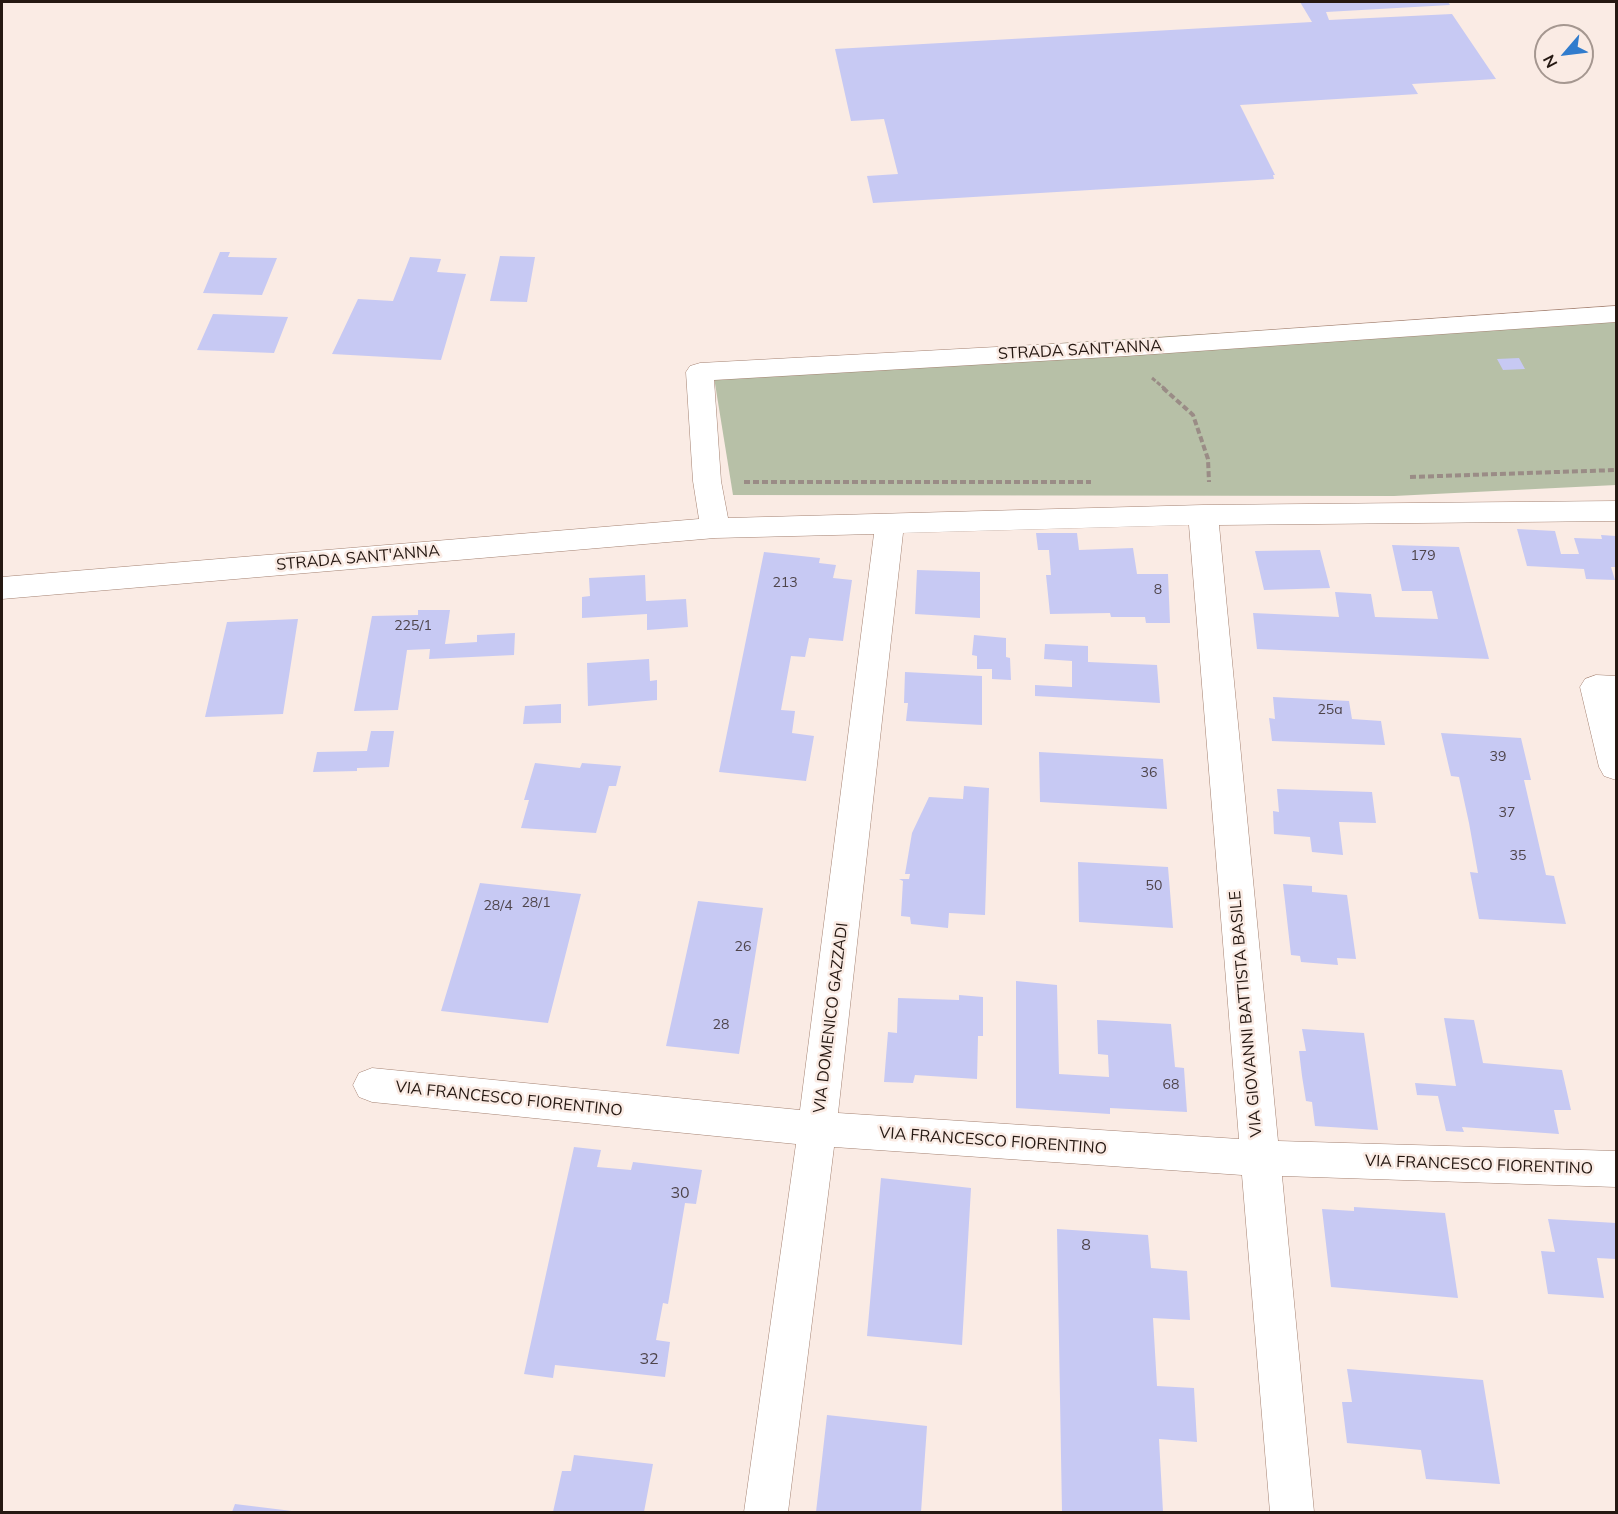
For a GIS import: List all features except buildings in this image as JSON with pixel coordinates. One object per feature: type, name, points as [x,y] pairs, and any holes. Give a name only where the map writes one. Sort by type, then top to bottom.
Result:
[{"type":"street","name":"STRADA SANT'ANNA","points":[[715,528],[707,482],[700,372],[1126,348],[1617,314]]},
{"type":"street","name":"STRADA SANT'ANNA","points":[[2,588],[715,528],[890,522],[1206,499],[1617,511]]},
{"type":"street","name":"VIA GIOVANNI BATTISTA BASILE","points":[[1206,499],[1259,1158],[1292,1512]]},
{"type":"street","name":"VIA DOMENICO GAZZADI","points":[[766,1512],[817,1129],[890,522]]},
{"type":"street","points":[[1617,688],[1596,687],[1617,767]]},
{"type":"street","name":"VIA FRANCESCO FIORENTINO","points":[[372,1085],[817,1129],[1259,1158],[1617,1169]]},
{"type":"path","points":[[1126,348],[1138,367],[1193,415],[1208,459],[1206,499]]},
{"type":"green space","points":[[1616,308],[1616,485],[1394,496],[733,495],[712,365]]}]
